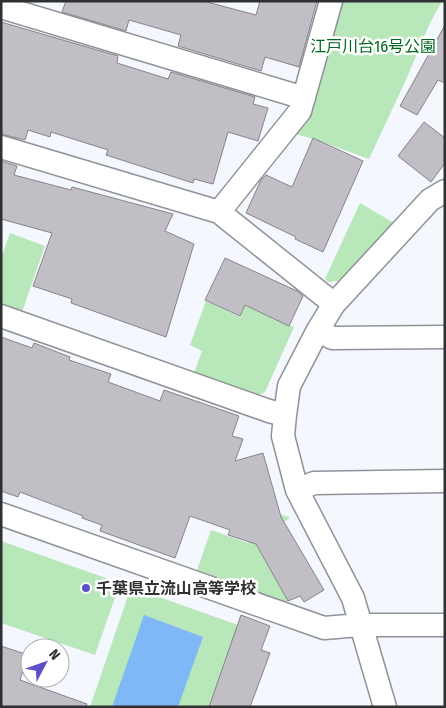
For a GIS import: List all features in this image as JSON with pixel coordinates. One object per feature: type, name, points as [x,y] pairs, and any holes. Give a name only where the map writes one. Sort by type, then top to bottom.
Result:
[{"type":"street","points":[[219,212],[300,111],[331,1]]},
{"type":"street","points":[[1,7],[304,98]]},
{"type":"street","points":[[1,147],[219,212],[334,304]]},
{"type":"street","points":[[384,707],[353,598],[297,490],[283,436],[285,415],[289,386],[318,330],[334,304],[430,200],[445,192]]},
{"type":"street","points":[[1,316],[269,412],[285,415]]},
{"type":"street","points":[[318,330],[332,338],[445,336]]},
{"type":"street","points":[[297,490],[314,483],[445,481]]},
{"type":"street","points":[[1,514],[324,628],[360,625],[445,625]]},
{"type":"green space","name":"江戸川台16号公園","points":[[339,1],[442,1],[429,25],[369,159],[292,133]]},
{"type":"green space","points":[[360,203],[394,223],[387,233],[339,281],[328,282],[325,279]]},
{"type":"green space","points":[[10,233],[45,246],[22,312],[1,304],[1,258]]},
{"type":"green space","points":[[206,301],[240,317],[245,305],[294,327],[265,392],[257,396],[194,373],[202,351],[190,345]]},
{"type":"green space","points":[[261,508],[289,517],[289,519],[253,539],[289,600],[286,602],[197,570],[211,530],[248,543]]},
{"type":"green space","points":[[1,541],[120,583],[95,655],[70,646],[70,638],[45,638],[1,623]]},
{"type":"green space","points":[[131,587],[238,625],[209,707],[90,707]]},
{"type":"water","points":[[144,615],[203,637],[178,707],[112,707]]},
{"type":"building","points":[[66,1],[203,1],[256,15],[260,1],[317,1],[299,67],[265,57],[261,71],[178,46],[181,35],[129,20],[126,31],[62,12]]},
{"type":"building","points":[[1,22],[118,56],[117,63],[168,79],[171,72],[255,97],[253,104],[268,108],[258,141],[228,132],[213,184],[194,179],[193,183],[106,155],[108,150],[51,132],[50,137],[28,130],[25,140],[1,134]]},
{"type":"building","points":[[445,25],[445,83],[438,80],[417,115],[400,106]]},
{"type":"building","points":[[424,122],[445,138],[445,163],[431,182],[398,156]]},
{"type":"building","points":[[313,138],[363,161],[323,252],[246,213],[261,180],[266,175],[292,187]]},
{"type":"building","points":[[1,161],[17,166],[14,175],[71,190],[72,187],[173,214],[165,231],[194,244],[166,337],[71,303],[72,299],[33,286],[52,233],[1,219]]},
{"type":"building","points":[[225,258],[297,291],[303,296],[289,326],[245,305],[240,316],[205,300]]},
{"type":"building","points":[[1,337],[32,348],[34,343],[70,357],[69,360],[111,374],[108,382],[160,401],[164,390],[239,416],[232,436],[243,439],[235,461],[263,453],[281,517],[324,590],[304,602],[300,596],[288,601],[256,544],[228,535],[230,530],[190,516],[175,558],[100,531],[102,525],[82,518],[83,516],[20,492],[18,497],[1,491]]},
{"type":"building","points":[[241,615],[270,626],[261,650],[270,653],[250,707],[209,707]]},
{"type":"building","points":[[1,646],[20,652],[20,688],[42,688],[87,704],[86,707],[1,707]]},
{"type":"place","name":"千葉県立流山高等学校","points":[[86,588]]}]
